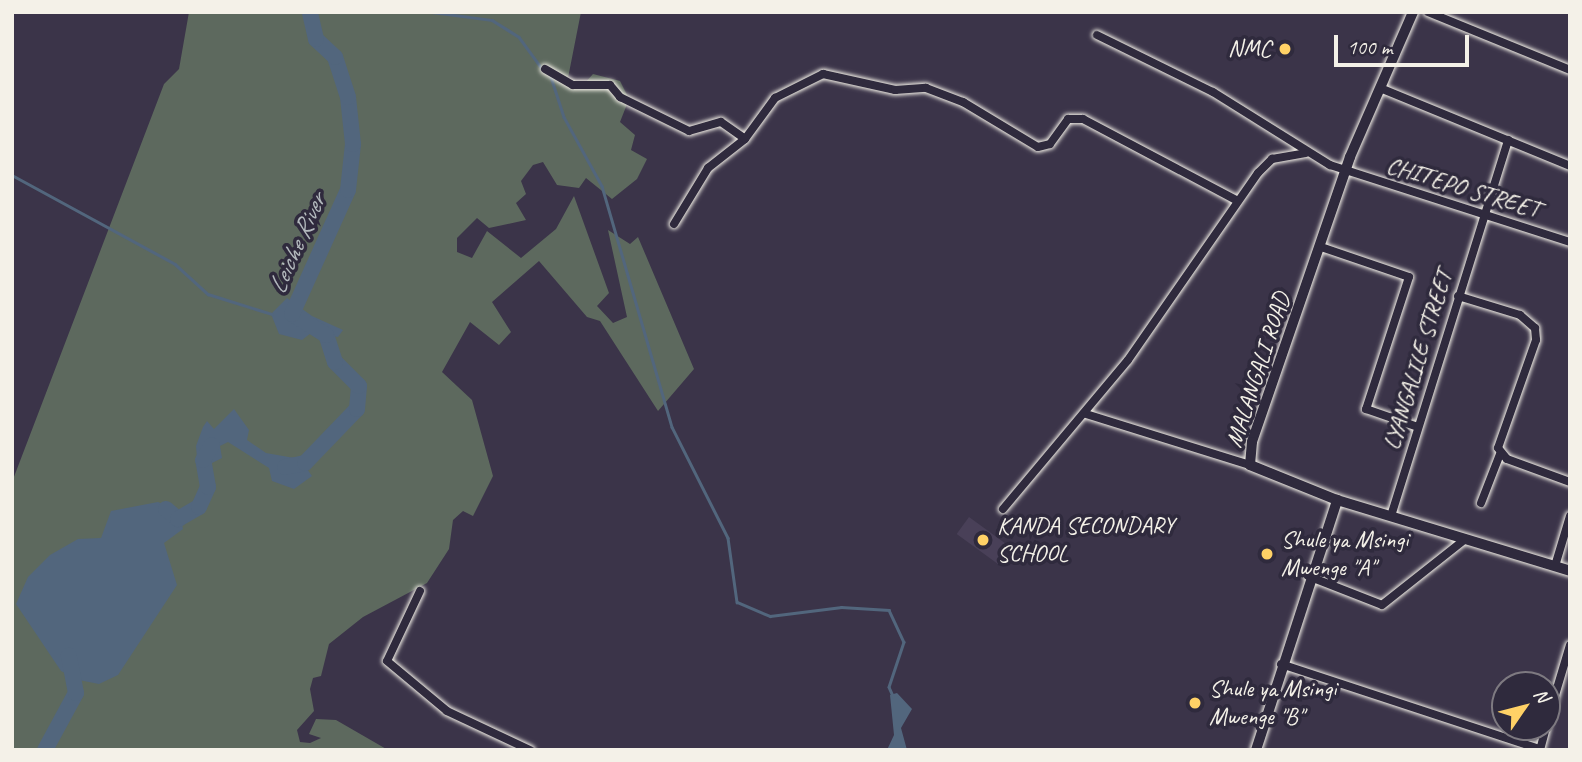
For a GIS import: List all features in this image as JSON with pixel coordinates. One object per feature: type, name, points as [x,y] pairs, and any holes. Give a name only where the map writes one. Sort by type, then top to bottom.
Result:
[{"type":"street","name":"MALANGALI ROAD","points":[[1413,12],[1346,171],[1252,442],[1250,465],[1337,500],[1570,571]]},
{"type":"street","points":[[1428,12],[1570,70]]},
{"type":"street","name":"CHITEPO STREET","points":[[1097,35],[1213,92],[1306,153],[1346,171],[1570,242]]},
{"type":"street","points":[[545,69],[573,85],[610,85],[620,97],[689,131],[721,122],[745,139]]},
{"type":"street","points":[[674,224],[708,168],[745,139],[787,88],[823,74],[895,90],[926,88],[963,102],[1038,147],[1050,144],[1068,119],[1083,119],[1238,201]]},
{"type":"street","points":[[1380,88],[1570,166]]},
{"type":"street","name":"LYANGALILE STREET","points":[[1391,516],[1508,140]]},
{"type":"street","points":[[1003,509],[1086,414],[1238,201],[1272,159],[1306,153]]},
{"type":"street","points":[[1321,247],[1409,277],[1366,409],[1418,427]]},
{"type":"street","points":[[1458,296],[1520,315],[1535,328],[1500,454],[1481,503]]},
{"type":"street","points":[[1086,414],[1250,465]]},
{"type":"street","points":[[1500,454],[1570,482]]},
{"type":"street","points":[[1255,750],[1308,576],[1337,500]]},
{"type":"street","points":[[1555,566],[1570,516]]},
{"type":"street","points":[[1308,576],[1382,605],[1464,540]]},
{"type":"street","points":[[420,591],[387,661],[447,711],[530,750]]},
{"type":"street","points":[[1561,675],[1570,645]]},
{"type":"street","points":[[1281,664],[1540,749]]},
{"type":"shaded area","name":"KANDA SECONDARY SCHOOL","points":[[969,517],[1010,547],[998,564],[957,534]]},
{"type":"green space","points":[[189,12],[581,12],[568,78],[584,84],[593,74],[620,81],[629,99],[620,122],[635,135],[631,150],[647,159],[637,179],[612,199],[586,178],[579,188],[557,185],[543,162],[533,165],[521,181],[526,194],[516,203],[526,220],[489,228],[477,218],[457,238],[457,252],[472,258],[487,231],[521,258],[556,229],[574,196],[609,293],[597,306],[613,323],[627,317],[608,230],[630,244],[638,237],[694,369],[658,411],[600,321],[587,317],[539,261],[492,302],[511,332],[499,345],[470,322],[442,372],[472,400],[493,476],[473,516],[463,511],[453,520],[449,549],[427,583],[363,617],[329,644],[321,676],[313,678],[310,689],[314,711],[297,730],[300,742],[310,743],[321,738],[309,734],[316,719],[336,720],[388,750],[12,750],[12,482],[164,84],[179,69]]},
{"type":"water","points":[[287,298],[312,316],[343,330],[338,337],[311,333],[302,340],[279,334],[271,314]]},
{"type":"water","points":[[234,409],[249,430],[247,440],[266,453],[300,459],[312,476],[294,489],[272,481],[269,468],[228,442],[220,446],[222,458],[198,470],[196,446],[203,427],[207,421],[214,429]]},
{"type":"water","points":[[158,502],[179,511],[183,529],[164,543],[177,585],[118,675],[99,684],[79,680],[61,671],[16,604],[28,577],[50,555],[78,539],[101,538],[111,511]]},
{"type":"water","points":[[897,693],[912,709],[901,728],[907,750],[887,750],[894,735],[890,695]]},
{"type":"waterway","name":"Leiche River","points":[[285,467],[305,463],[357,409],[359,386],[335,362],[326,335],[292,314],[348,190],[353,144],[348,97],[335,57],[316,39],[310,12]]},
{"type":"waterway","points":[[432,12],[492,20],[519,37],[543,70]]},
{"type":"waterway","points":[[551,77],[564,117],[602,186],[672,427],[728,538],[737,602],[770,616],[841,607],[889,610],[904,642],[889,687],[893,696]]},
{"type":"waterway","points":[[12,175],[175,264],[208,294],[272,314]]},
{"type":"waterway","name":"Leiche River","points":[[166,509],[178,519],[199,507],[208,487],[203,460],[212,445]]},
{"type":"waterway","name":"Leiche River","points":[[45,750],[76,693],[69,656]]},
{"type":"place","name":"NMC","points":[[1285,49]]},
{"type":"place","name":"KANDA SECONDARY SCHOOL","points":[[983,540]]},
{"type":"place","name":"Shule ya Msingi Mwenge \"A\"","points":[[1267,554]]},
{"type":"place","name":"Shule ya Msingi Mwenge \"B\"","points":[[1195,703]]}]
